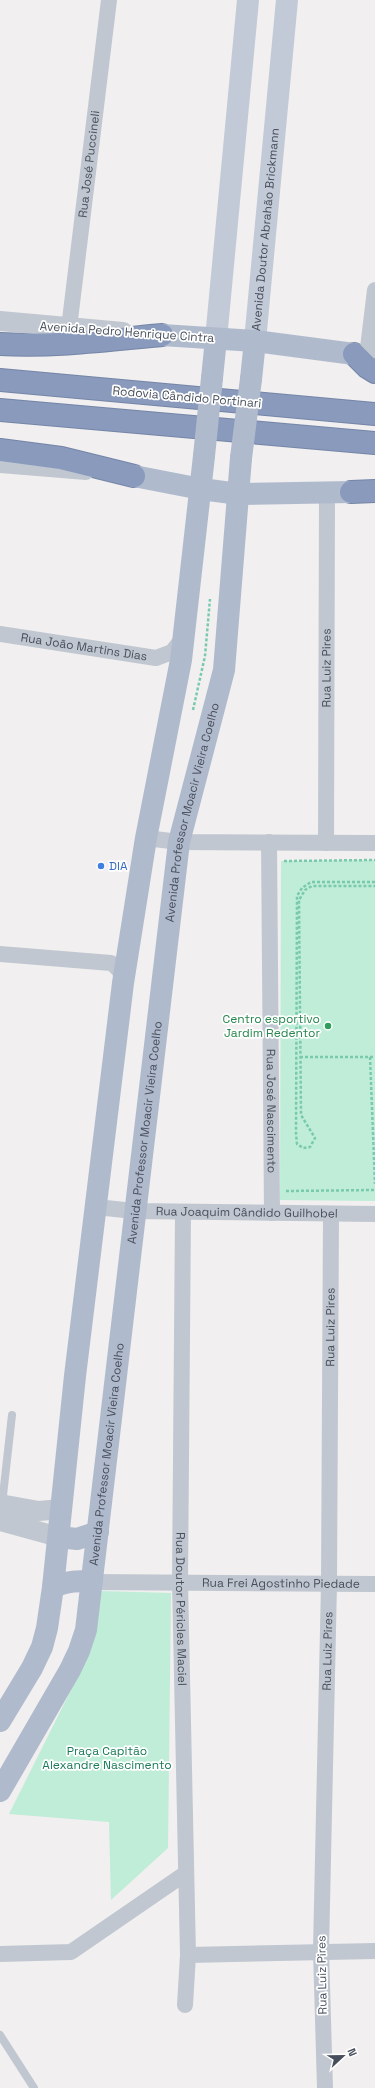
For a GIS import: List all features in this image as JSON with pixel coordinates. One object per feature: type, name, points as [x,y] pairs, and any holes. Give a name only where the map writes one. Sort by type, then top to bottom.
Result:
[{"type":"highway","points":[[0,344],[31,346],[66,336],[162,335]]},
{"type":"highway","name":"Rodovia Cândido Portinari","points":[[0,380],[375,414]]},
{"type":"highway","points":[[0,410],[375,443]]},
{"type":"highway","points":[[0,450],[61,458],[134,476]]},
{"type":"highway","points":[[350,492],[375,491]]},
{"type":"main road","points":[[0,1721],[42,1647],[54,1588],[61,1509],[124,983],[146,838],[183,638],[201,489],[248,0]]},
{"type":"main road","name":"Avenida Doutor Abrahão Brickmann","points":[[241,458],[255,341],[287,0]]},
{"type":"main road","name":"Avenida Pedro Henrique Cintra","points":[[162,335],[255,341],[368,359]]},
{"type":"main road","name":"Avenida Professor Moacir Vieira Coelho","points":[[0,1790],[79,1651],[86,1630],[134,1211],[180,842],[224,670],[241,458]]},
{"type":"main road","points":[[134,476],[201,489],[239,494],[350,492]]},
{"type":"main road","points":[[59,1537],[77,1539],[98,1532]]},
{"type":"main road","points":[[54,1588],[63,1583],[82,1581],[92,1582]]},
{"type":"street","name":"Rua José Puccineli","points":[[66,336],[109,0]]},
{"type":"street","points":[[368,359],[375,290]]},
{"type":"street","name":"Avenida Pedro Henrique Cintra","points":[[0,321],[66,336]]},
{"type":"street","points":[[0,465],[134,476]]},
{"type":"street","name":"Rua Luiz Pires","points":[[326,843],[327,492]]},
{"type":"street","points":[[350,492],[375,496]]},
{"type":"street","name":"Rua João Martins Dias","points":[[0,634],[156,658],[172,652],[183,638]]},
{"type":"street","points":[[146,838],[180,842],[375,843]]},
{"type":"street","name":"Rua José Nascimento","points":[[269,842],[272,1213]]},
{"type":"street","points":[[0,954],[111,963],[118,968],[124,983]]},
{"type":"street","name":"Rua Joaquim Cândido Guilhobel","points":[[96,1207],[134,1211],[375,1214]]},
{"type":"street","name":"Rua Doutor Péricles Maciel","points":[[183,1212],[180,1582],[188,1955],[185,2005]]},
{"type":"street","name":"Rua Luiz Pires","points":[[325,2088],[321,1950],[329,1584],[331,1214]]},
{"type":"street","points":[[1,1513],[61,1509]]},
{"type":"street","points":[[1,1513],[59,1537]]},
{"type":"street","name":"Rua Frei Agostinho Piedade","points":[[92,1582],[375,1584]]},
{"type":"street","points":[[0,1954],[71,1952],[186,1873]]},
{"type":"street","points":[[188,1955],[321,1950],[375,1951]]},
{"type":"lane","points":[[1,1513],[12,1415]]},
{"type":"lane","points":[[0,2036],[34,2088]]},
{"type":"path","points":[[281,861],[375,860]]},
{"type":"path","points":[[375,882],[311,882],[302,888],[297,896],[296,1134],[297,1144],[303,1148],[310,1147],[315,1138],[301,1115],[299,900],[305,890],[312,886],[375,886]]},
{"type":"path","points":[[300,1057],[375,1057]]},
{"type":"path","points":[[370,1057],[375,1184]]},
{"type":"path","points":[[280,1191],[375,1190]]},
{"type":"green space","name":"Centro esportivo Jardim Redentor","points":[[375,860],[375,1201],[280,1200],[281,861]]},
{"type":"green space","name":"Praça Capitão Alexandre Nascimento","points":[[100,1591],[171,1593],[168,1848],[111,1900],[109,1822],[9,1814],[90,1652]]},
{"type":"place","name":"DIA","points":[[101,866]]},
{"type":"place","name":"Centro esportivo Jardim Redentor","points":[[328,1026]]}]
